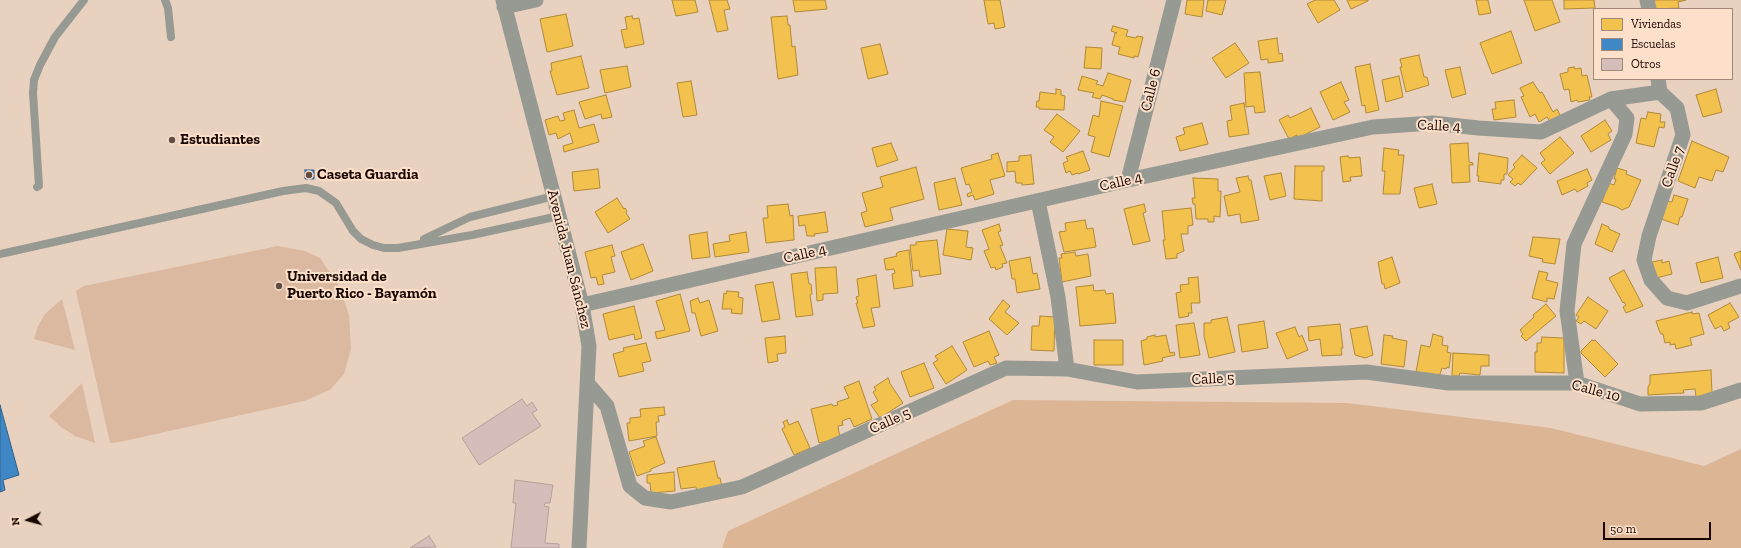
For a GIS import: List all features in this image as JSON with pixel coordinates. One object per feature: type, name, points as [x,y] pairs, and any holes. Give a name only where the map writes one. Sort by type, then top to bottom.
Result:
[{"type":"street","points":[[504,4],[536,0]]},
{"type":"street","name":"Calle 6","points":[[1128,180],[1174,0]]},
{"type":"street","name":"Avenida Juan Sánchez","points":[[504,4],[582,305],[589,346],[579,548]]},
{"type":"street","name":"Calle 4","points":[[582,305],[1128,180],[1373,127],[1433,123],[1478,128],[1541,132],[1612,99],[1659,85]]},
{"type":"street","name":"Calle 7","points":[[1659,85],[1677,108],[1683,135],[1649,236],[1644,260],[1651,280],[1667,298],[1687,303],[1741,286]]},
{"type":"street","points":[[1577,383],[1567,311],[1574,244],[1625,134],[1627,118],[1612,99]]},
{"type":"street","points":[[1038,201],[1058,297],[1067,369]]},
{"type":"street","name":"Calle 5","points":[[588,384],[607,406],[630,486],[645,498],[671,502],[742,487],[1006,368],[1067,369],[1137,382],[1366,372],[1423,379]]},
{"type":"street","name":"Calle 10","points":[[1423,379],[1449,383],[1577,383],[1640,404],[1701,404],[1741,390]]},
{"type":"lane","points":[[37,187],[39,186],[34,119],[34,80],[55,37],[84,0]]},
{"type":"lane","points":[[165,0],[168,8],[171,37]]},
{"type":"lane","points":[[0,254],[283,191],[306,188],[319,191],[330,197],[336,203],[353,231],[360,239],[384,248],[398,248],[416,243],[472,235],[559,216]]},
{"type":"lane","points":[[416,243],[470,217],[554,196]]},
{"type":"shaded area","points":[[278,246],[305,251],[320,258],[339,286],[349,315],[351,349],[344,374],[330,390],[304,401],[110,443],[76,291],[84,286]]},
{"type":"shaded area","points":[[62,299],[75,350],[34,339],[38,326],[45,314]]},
{"type":"shaded area","points":[[82,383],[95,443],[75,436],[61,427],[49,416]]},
{"type":"shaded area","points":[[1013,400],[1347,403],[1551,428],[1704,466],[1741,449],[1741,548],[722,548],[728,531]]},
{"type":"building: Viviendas","points":[[672,0],[695,0],[698,12],[676,16]]},
{"type":"building: Viviendas","points":[[709,0],[727,0],[730,9],[724,10],[728,30],[717,32]]},
{"type":"building: Viviendas","points":[[793,0],[825,0],[827,9],[795,12]]},
{"type":"building: Viviendas","points":[[984,0],[1000,0],[1005,27],[995,29],[994,23],[988,24]]},
{"type":"building: Viviendas","points":[[1187,0],[1204,0],[1202,17],[1185,14]]},
{"type":"building: Viviendas","points":[[1208,0],[1226,0],[1222,15],[1206,11]]},
{"type":"building: Viviendas","points":[[1315,0],[1334,0],[1340,10],[1318,23],[1307,4]]},
{"type":"building: Viviendas","points":[[1347,0],[1368,0],[1368,1],[1351,9]]},
{"type":"building: Viviendas","points":[[1476,0],[1488,0],[1491,13],[1479,15]]},
{"type":"building: Viviendas","points":[[1524,0],[1552,0],[1560,22],[1535,31]]},
{"type":"building: Viviendas","points":[[1564,0],[1594,0],[1595,8],[1564,9]]},
{"type":"building: Viviendas","points":[[1652,0],[1686,0],[1678,2],[1679,8],[1656,8]]},
{"type":"building: Viviendas","points":[[566,14],[573,46],[547,52],[540,19]]},
{"type":"building: Viviendas","points":[[632,16],[633,19],[639,18],[644,44],[625,48],[621,30],[627,29],[625,17]]},
{"type":"building: Viviendas","points":[[787,16],[788,25],[790,25],[792,47],[795,46],[798,75],[778,79],[771,17]]},
{"type":"building: Viviendas","points":[[1113,26],[1128,30],[1126,36],[1136,38],[1137,36],[1143,37],[1138,57],[1134,56],[1134,58],[1118,54],[1120,47],[1112,45],[1115,33],[1117,33],[1111,31]]},
{"type":"building: Viviendas","points":[[1511,31],[1522,63],[1492,74],[1480,43]]},
{"type":"building: Viviendas","points":[[1277,38],[1279,54],[1282,53],[1283,61],[1268,63],[1268,59],[1261,60],[1258,41]]},
{"type":"building: Viviendas","points":[[1235,43],[1249,63],[1226,78],[1212,58]]},
{"type":"building: Viviendas","points":[[880,44],[888,74],[868,79],[861,48]]},
{"type":"building: Viviendas","points":[[1086,47],[1102,48],[1101,69],[1084,68]]},
{"type":"building: Viviendas","points":[[1419,55],[1424,77],[1427,77],[1429,85],[1406,92],[1400,67],[1402,67],[1400,59]]},
{"type":"building: Viviendas","points":[[581,56],[589,88],[557,95],[550,71],[552,71],[551,63]]},
{"type":"building: Viviendas","points":[[1370,64],[1379,110],[1366,113],[1365,105],[1362,106],[1355,67]]},
{"type":"building: Viviendas","points":[[627,66],[631,87],[605,93],[600,70]]},
{"type":"building: Viviendas","points":[[1460,67],[1466,94],[1452,98],[1445,70]]},
{"type":"building: Viviendas","points":[[1574,67],[1575,69],[1581,68],[1582,76],[1587,75],[1592,97],[1589,97],[1590,100],[1578,102],[1577,100],[1571,102],[1569,89],[1564,90],[1560,74],[1568,72],[1568,68]]},
{"type":"building: Viviendas","points":[[1260,72],[1265,112],[1255,113],[1254,106],[1246,107],[1244,73]]},
{"type":"building: Viviendas","points":[[1108,73],[1131,80],[1125,102],[1113,100],[1102,95],[1100,99],[1092,97],[1094,93],[1078,90],[1082,76],[1098,81],[1096,84],[1103,86]]},
{"type":"building: Viviendas","points":[[1399,76],[1403,97],[1386,102],[1382,80]]},
{"type":"building: Viviendas","points":[[691,81],[697,115],[683,117],[677,83]]},
{"type":"building: Viviendas","points":[[1341,82],[1349,100],[1344,102],[1350,112],[1333,120],[1320,92]]},
{"type":"building: Viviendas","points":[[1533,82],[1540,93],[1542,92],[1553,112],[1557,109],[1561,117],[1550,122],[1547,117],[1539,122],[1535,114],[1530,117],[1521,97],[1524,96],[1520,88]]},
{"type":"building: Viviendas","points":[[1056,89],[1061,90],[1061,95],[1065,96],[1064,110],[1039,109],[1039,107],[1036,107],[1037,101],[1039,101],[1040,92],[1056,94]]},
{"type":"building: Viviendas","points":[[1716,89],[1722,112],[1703,117],[1696,95]]},
{"type":"building: Viviendas","points":[[606,95],[612,117],[602,119],[601,114],[585,119],[579,102]]},
{"type":"building: Viviendas","points":[[1514,100],[1516,117],[1494,120],[1492,109],[1496,109],[1495,102]]},
{"type":"building: Viviendas","points":[[1101,101],[1123,106],[1109,157],[1091,152],[1095,137],[1088,135],[1093,115],[1099,117]]},
{"type":"building: Viviendas","points":[[1244,103],[1249,134],[1229,137],[1227,121],[1232,120],[1230,106]]},
{"type":"building: Viviendas","points":[[1311,108],[1320,127],[1298,138],[1297,135],[1289,139],[1279,120],[1288,115],[1290,118]]},
{"type":"building: Viviendas","points":[[574,110],[579,128],[594,124],[599,142],[564,152],[563,146],[573,143],[570,133],[558,139],[556,133],[549,135],[545,120],[558,116],[560,121],[565,120],[563,113]]},
{"type":"building: Viviendas","points":[[1648,112],[1661,114],[1660,122],[1665,122],[1664,128],[1659,127],[1654,147],[1636,143],[1641,118],[1646,119]]},
{"type":"building: Viviendas","points":[[1057,114],[1080,131],[1063,152],[1050,142],[1054,137],[1044,130]]},
{"type":"building: Viviendas","points":[[1605,120],[1612,131],[1608,134],[1611,140],[1591,152],[1581,136]]},
{"type":"building: Viviendas","points":[[1202,123],[1208,144],[1180,151],[1176,137],[1185,134],[1183,128]]},
{"type":"building: Viviendas","points":[[1560,137],[1574,153],[1550,174],[1541,163],[1545,160],[1540,153]]},
{"type":"building: Viviendas","points":[[1692,141],[1729,157],[1723,172],[1716,170],[1712,181],[1699,177],[1695,188],[1678,181]]},
{"type":"building: Viviendas","points":[[891,143],[898,160],[877,167],[872,148]]},
{"type":"building: Viviendas","points":[[1468,143],[1469,162],[1473,163],[1473,165],[1469,165],[1470,182],[1452,183],[1450,144]]},
{"type":"building: Viviendas","points":[[1384,148],[1399,150],[1398,155],[1404,155],[1400,194],[1383,194],[1385,171],[1382,171]]},
{"type":"building: Viviendas","points":[[1083,151],[1090,170],[1072,175],[1070,171],[1066,173],[1063,163],[1068,161],[1066,157]]},
{"type":"building: Viviendas","points":[[998,153],[1005,176],[990,180],[994,194],[975,200],[973,195],[968,197],[967,194],[972,192],[969,184],[966,185],[961,168],[992,159],[991,155]]},
{"type":"building: Viviendas","points":[[1479,153],[1508,158],[1507,174],[1504,174],[1504,180],[1501,180],[1501,184],[1478,181]]},
{"type":"building: Viviendas","points":[[1031,155],[1034,184],[1022,185],[1022,183],[1016,183],[1015,171],[1007,172],[1007,162],[1019,161],[1019,156]]},
{"type":"building: Viviendas","points":[[1522,155],[1537,168],[1521,185],[1518,183],[1515,186],[1510,182],[1513,179],[1508,175],[1515,167],[1513,165]]},
{"type":"building: Viviendas","points":[[1348,156],[1349,158],[1360,157],[1362,176],[1350,177],[1351,181],[1343,182],[1340,157]]},
{"type":"building: Viviendas","points":[[1295,166],[1324,166],[1324,171],[1322,171],[1322,201],[1294,199]]},
{"type":"building: Viviendas","points":[[916,167],[924,199],[890,208],[893,220],[865,227],[861,213],[867,211],[862,193],[883,187],[880,177]]},
{"type":"building: Viviendas","points":[[1617,168],[1627,171],[1626,174],[1641,180],[1629,207],[1622,210],[1602,202],[1608,183],[1614,185]]},
{"type":"building: Viviendas","points":[[598,169],[600,188],[574,191],[572,172]]},
{"type":"building: Viviendas","points":[[1587,169],[1592,180],[1587,183],[1588,186],[1577,192],[1575,189],[1562,195],[1557,181]]},
{"type":"building: Viviendas","points":[[1281,173],[1286,196],[1270,200],[1264,176]]},
{"type":"building: Viviendas","points":[[1248,176],[1249,180],[1251,180],[1259,220],[1241,223],[1240,214],[1228,216],[1224,196],[1240,192],[1236,178]]},
{"type":"building: Viviendas","points":[[955,178],[962,205],[939,210],[934,183]]},
{"type":"building: Viviendas","points":[[1193,178],[1218,179],[1218,191],[1221,191],[1220,217],[1214,216],[1214,222],[1208,222],[1208,219],[1196,219],[1195,204],[1193,204],[1192,198],[1195,198]]},
{"type":"building: Viviendas","points":[[1432,184],[1437,204],[1419,208],[1414,188]]},
{"type":"building: Viviendas","points":[[1674,195],[1688,199],[1678,225],[1661,219],[1666,201],[1672,202]]},
{"type":"building: Viviendas","points":[[617,198],[627,211],[626,213],[630,219],[608,233],[595,212]]},
{"type":"building: Viviendas","points":[[788,204],[790,216],[793,215],[794,240],[766,243],[763,218],[768,218],[767,206]]},
{"type":"building: Viviendas","points":[[1144,204],[1146,212],[1143,213],[1150,241],[1133,245],[1124,209]]},
{"type":"building: Viviendas","points":[[1191,208],[1193,225],[1188,226],[1188,234],[1181,234],[1184,251],[1177,254],[1177,258],[1166,259],[1163,240],[1165,240],[1162,211]]},
{"type":"building: Viviendas","points":[[825,212],[828,232],[814,234],[815,236],[807,236],[805,225],[799,226],[798,216]]},
{"type":"building: Viviendas","points":[[1085,220],[1087,229],[1093,228],[1096,247],[1064,252],[1059,232],[1066,231],[1065,223]]},
{"type":"building: Viviendas","points":[[999,224],[1001,231],[998,232],[1003,245],[1000,246],[1007,263],[1002,264],[1003,267],[996,270],[995,267],[991,268],[984,251],[989,249],[982,230]]},
{"type":"building: Viviendas","points":[[1602,224],[1620,234],[1612,252],[1595,244]]},
{"type":"building: Viviendas","points":[[947,229],[968,231],[966,247],[973,248],[971,260],[943,255]]},
{"type":"building: Viviendas","points":[[707,232],[710,257],[692,259],[689,235]]},
{"type":"building: Viviendas","points":[[746,232],[749,252],[715,257],[713,244],[730,241],[729,235]]},
{"type":"building: Viviendas","points":[[1533,237],[1560,239],[1555,264],[1542,262],[1543,259],[1529,256]]},
{"type":"building: Viviendas","points":[[937,240],[941,274],[920,277],[919,270],[913,271],[910,245],[916,245],[916,242]]},
{"type":"building: Viviendas","points":[[643,244],[653,271],[631,280],[621,252]]},
{"type":"building: Viviendas","points":[[612,245],[615,256],[611,257],[615,272],[602,275],[604,284],[598,285],[596,277],[591,278],[585,252]]},
{"type":"building: Viviendas","points":[[909,250],[913,286],[894,289],[892,274],[895,273],[894,269],[886,270],[884,259],[897,256],[896,254],[898,252]]},
{"type":"building: Viviendas","points":[[1741,251],[1741,270],[1734,254]]},
{"type":"building: Viviendas","points":[[1075,252],[1076,256],[1088,254],[1091,276],[1062,282],[1059,258],[1062,258],[1061,254]]},
{"type":"building: Viviendas","points":[[1030,257],[1033,274],[1037,273],[1040,289],[1017,293],[1015,279],[1012,279],[1009,261]]},
{"type":"building: Viviendas","points":[[1392,257],[1400,283],[1385,289],[1384,284],[1382,284],[1378,262]]},
{"type":"building: Viviendas","points":[[1718,257],[1723,278],[1701,283],[1696,263]]},
{"type":"building: Viviendas","points":[[1662,260],[1662,263],[1669,261],[1672,274],[1656,278],[1652,262]]},
{"type":"building: Viviendas","points":[[836,267],[838,293],[823,294],[823,300],[817,301],[815,268]]},
{"type":"building: Viviendas","points":[[1624,270],[1643,306],[1626,313],[1623,307],[1626,305],[1624,302],[1623,303],[1609,278]]},
{"type":"building: Viviendas","points":[[1539,271],[1548,273],[1546,280],[1558,283],[1554,299],[1547,298],[1547,302],[1532,298]]},
{"type":"building: Viviendas","points":[[807,272],[809,284],[811,284],[812,294],[810,295],[813,315],[796,317],[791,274]]},
{"type":"building: Viviendas","points":[[876,275],[880,307],[871,308],[875,326],[863,328],[856,303],[858,303],[856,297],[859,296],[857,279]]},
{"type":"building: Viviendas","points":[[1198,277],[1200,303],[1191,303],[1192,313],[1188,313],[1189,316],[1179,318],[1176,293],[1181,292],[1180,285],[1189,284],[1188,278]]},
{"type":"building: Viviendas","points":[[773,282],[780,319],[762,322],[755,285]]},
{"type":"building: Viviendas","points":[[1093,285],[1094,291],[1105,290],[1106,294],[1113,293],[1116,323],[1080,326],[1076,287]]},
{"type":"building: Viviendas","points":[[727,291],[739,292],[738,297],[743,298],[742,314],[731,313],[732,309],[722,309],[724,293],[726,294]]},
{"type":"building: Viviendas","points":[[680,294],[690,331],[657,339],[655,332],[665,330],[656,301]]},
{"type":"building: Viviendas","points":[[1588,297],[1608,311],[1596,329],[1584,321],[1581,324],[1576,321],[1579,317],[1576,315]]},
{"type":"building: Viviendas","points":[[698,298],[700,303],[709,300],[718,331],[701,336],[695,313],[692,313],[690,301]]},
{"type":"building: Viviendas","points":[[1003,300],[1010,306],[1005,312],[1019,323],[1007,335],[989,319]]},
{"type":"building: Viviendas","points":[[1730,303],[1739,317],[1728,323],[1730,328],[1724,331],[1721,326],[1715,329],[1708,315]]},
{"type":"building: Viviendas","points":[[1546,304],[1556,316],[1526,341],[1521,336],[1523,334],[1520,330],[1534,317],[1533,315]]},
{"type":"building: Viviendas","points":[[634,306],[642,338],[635,340],[634,334],[609,340],[603,314]]},
{"type":"building: Viviendas","points":[[1692,312],[1692,314],[1699,313],[1704,334],[1690,338],[1692,345],[1676,349],[1675,344],[1670,345],[1670,342],[1665,343],[1663,334],[1661,334],[1656,321]]},
{"type":"building: Viviendas","points":[[1040,316],[1055,317],[1054,351],[1031,350],[1032,326],[1039,326]]},
{"type":"building: Viviendas","points":[[1227,317],[1235,352],[1209,358],[1204,336],[1204,323],[1211,323],[1211,320]]},
{"type":"building: Viviendas","points":[[1264,321],[1268,348],[1242,352],[1238,325]]},
{"type":"building: Viviendas","points":[[1194,323],[1200,355],[1180,358],[1176,325]]},
{"type":"building: Viviendas","points":[[1340,324],[1343,348],[1341,348],[1342,355],[1322,356],[1320,339],[1309,341],[1308,327]]},
{"type":"building: Viviendas","points":[[1367,326],[1373,355],[1365,358],[1355,355],[1350,329]]},
{"type":"building: Viviendas","points":[[1295,327],[1299,337],[1302,335],[1308,350],[1287,359],[1276,333]]},
{"type":"building: Viviendas","points":[[989,331],[999,355],[994,357],[997,363],[990,365],[988,361],[974,367],[963,342]]},
{"type":"building: Viviendas","points":[[1433,334],[1443,337],[1442,345],[1448,346],[1447,352],[1451,353],[1449,368],[1442,368],[1439,377],[1416,372],[1421,345],[1430,347]]},
{"type":"building: Viviendas","points":[[1155,335],[1155,337],[1166,335],[1170,353],[1174,352],[1175,355],[1162,358],[1163,361],[1144,365],[1141,341],[1147,339],[1147,337]]},
{"type":"building: Viviendas","points":[[1384,335],[1393,336],[1392,338],[1407,341],[1404,367],[1381,364]]},
{"type":"building: Viviendas","points":[[785,336],[786,353],[777,354],[778,361],[768,363],[765,338]]},
{"type":"building: Viviendas","points":[[1542,337],[1564,338],[1564,373],[1535,372],[1535,352],[1537,352],[1537,343],[1541,343]]},
{"type":"building: Viviendas","points":[[1094,340],[1123,340],[1123,365],[1094,365]]},
{"type":"building: Viviendas","points":[[1592,340],[1595,340],[1618,364],[1605,377],[1581,353],[1581,351]]},
{"type":"building: Viviendas","points":[[646,343],[651,361],[642,363],[644,371],[619,377],[613,354],[624,351],[623,348]]},
{"type":"building: Viviendas","points":[[952,346],[967,370],[946,384],[933,363],[938,360],[935,356]]},
{"type":"building: Viviendas","points":[[1453,353],[1489,355],[1489,366],[1481,366],[1480,375],[1460,373],[1459,376],[1452,376]]},
{"type":"building: Viviendas","points":[[924,363],[934,388],[910,397],[901,372]]},
{"type":"building: Viviendas","points":[[1711,370],[1712,393],[1696,397],[1695,389],[1683,390],[1684,393],[1648,395],[1650,375]]},
{"type":"building: Viviendas","points":[[888,378],[889,382],[903,403],[880,418],[871,405],[878,401],[873,392],[876,390],[874,387]]},
{"type":"building: Viviendas","points":[[859,381],[872,419],[854,427],[850,418],[842,421],[843,425],[838,426],[840,438],[819,443],[811,409],[832,404],[833,406],[838,405],[837,402],[849,398],[844,387]]},
{"type":"building: Viviendas","points":[[664,407],[665,415],[658,416],[659,422],[656,422],[657,436],[629,441],[627,423],[630,423],[630,418],[641,417],[640,409]]},
{"type":"building: Viviendas","points":[[787,420],[789,425],[798,421],[810,448],[794,455],[782,429],[785,427],[783,422]]},
{"type":"building: Viviendas","points":[[656,437],[665,463],[651,469],[651,471],[637,476],[629,452],[645,446],[643,441]]},
{"type":"building: Viviendas","points":[[714,461],[722,487],[697,493],[696,487],[681,489],[677,468]]},
{"type":"building: Viviendas","points":[[674,472],[675,491],[651,493],[650,483],[647,483],[647,475]]},
{"type":"building: Escuelas","name":"Caseta Guardia","points":[[305,170],[314,170],[314,179],[305,179]]},
{"type":"building: Escuelas","points":[[0,405],[19,475],[3,480],[5,490],[0,492]]},
{"type":"building: Otros","points":[[522,399],[527,406],[532,402],[537,410],[532,413],[541,426],[479,465],[462,438]]},
{"type":"building: Otros","points":[[515,480],[553,485],[550,503],[545,503],[544,506],[549,507],[545,543],[559,544],[559,548],[511,548],[516,503],[513,503]]},
{"type":"building: Otros","points":[[429,536],[436,547],[410,548]]},
{"type":"place","name":"Estudiantes","points":[[172,140]]},
{"type":"place","name":"Caseta Guardia","points":[[309,175]]},
{"type":"place","name":"Universidad de Puerto Rico - Bayamón","points":[[279,286]]}]
